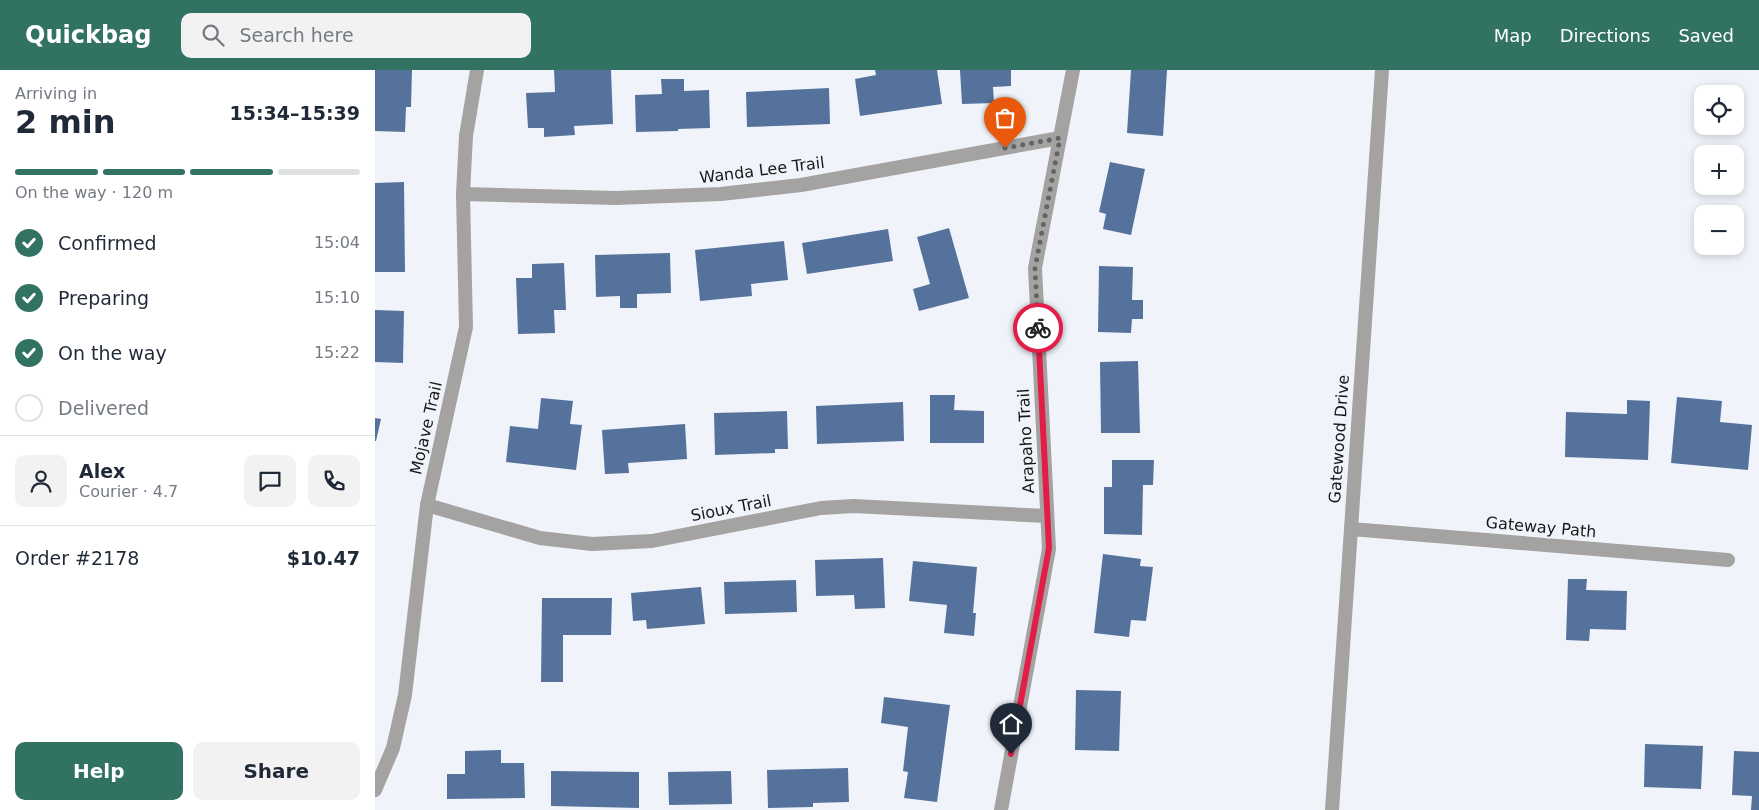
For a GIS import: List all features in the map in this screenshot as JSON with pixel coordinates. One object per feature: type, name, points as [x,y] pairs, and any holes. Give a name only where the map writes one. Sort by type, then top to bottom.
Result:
[{"type":"street","name":"Mojave Trail","points":[[375,790],[393,748],[405,695],[427,505],[466,327],[463,194],[466,136],[477,70]]},
{"type":"street","name":"Arapaho Trail","points":[[1001,810],[1049,548],[1035,268],[1073,70]]},
{"type":"street","name":"Gatewood Drive","points":[[1332,810],[1382,70]]},
{"type":"street","name":"Wanda Lee Trail","points":[[463,194],[616,198],[721,194],[801,185],[1060,138]]},
{"type":"street","name":"Sioux Trail","points":[[427,505],[540,538],[593,544],[652,541],[821,508],[854,506],[1047,516]]},
{"type":"street","name":"Gateway Path","points":[[1351,529],[1729,560]]},
{"type":"building","points":[[375,70],[412,70],[411,107],[406,107],[405,132],[375,131]]},
{"type":"building","points":[[554,70],[611,70],[613,124],[574,126],[575,135],[544,137],[544,128],[528,128],[526,93],[555,92]]},
{"type":"building","points":[[875,70],[937,70],[942,104],[860,116],[855,79],[876,75]]},
{"type":"building","points":[[960,70],[1011,70],[1011,86],[993,87],[994,103],[962,104]]},
{"type":"building","points":[[1131,70],[1167,70],[1163,136],[1127,133]]},
{"type":"building","points":[[661,79],[684,79],[684,91],[709,90],[710,128],[636,132],[635,95],[662,94]]},
{"type":"building","points":[[829,88],[830,124],[747,127],[746,92]]},
{"type":"building","points":[[1110,162],[1145,169],[1131,235],[1103,229],[1106,214],[1099,212]]},
{"type":"building","points":[[404,182],[405,272],[375,272],[375,183]]},
{"type":"building","points":[[949,228],[969,298],[919,311],[913,289],[930,284],[917,237]]},
{"type":"building","points":[[888,229],[893,261],[807,274],[802,243]]},
{"type":"building","points":[[784,241],[788,280],[751,284],[752,296],[700,301],[695,250]]},
{"type":"building","points":[[670,253],[671,293],[637,294],[637,308],[620,308],[620,296],[596,297],[595,255]]},
{"type":"building","points":[[564,263],[566,310],[554,310],[555,333],[518,334],[516,278],[532,278],[532,264]]},
{"type":"building","points":[[1099,266],[1133,267],[1132,300],[1143,300],[1143,319],[1132,319],[1131,333],[1098,332]]},
{"type":"building","points":[[375,310],[404,311],[403,363],[375,362]]},
{"type":"building","points":[[1138,361],[1140,433],[1101,433],[1100,362]]},
{"type":"building","points":[[930,395],[955,395],[954,410],[984,411],[984,443],[930,443]]},
{"type":"building","points":[[1677,397],[1722,401],[1720,422],[1752,425],[1748,470],[1671,463]]},
{"type":"building","points":[[541,398],[573,401],[570,424],[582,425],[576,470],[506,462],[510,426],[538,429]]},
{"type":"building","points":[[1627,400],[1650,401],[1648,460],[1565,457],[1566,412],[1627,414]]},
{"type":"building","points":[[903,402],[904,441],[817,444],[816,406]]},
{"type":"building","points":[[787,411],[788,449],[775,449],[775,453],[715,455],[714,413]]},
{"type":"building","points":[[375,418],[381,419],[376,441],[375,441]]},
{"type":"building","points":[[685,424],[687,459],[628,463],[629,473],[605,474],[602,430]]},
{"type":"building","points":[[1112,460],[1154,460],[1153,485],[1143,485],[1142,535],[1104,534],[1104,487],[1112,487]]},
{"type":"building","points":[[1103,554],[1141,559],[1140,566],[1153,567],[1146,621],[1131,620],[1129,637],[1094,633]]},
{"type":"building","points":[[883,558],[885,608],[855,609],[854,595],[816,596],[815,560]]},
{"type":"building","points":[[913,561],[977,567],[973,613],[976,613],[974,636],[944,633],[947,605],[909,601]]},
{"type":"building","points":[[1568,579],[1587,579],[1586,590],[1627,591],[1626,630],[1590,629],[1589,641],[1566,640]]},
{"type":"building","points":[[796,580],[797,612],[725,614],[724,582]]},
{"type":"building","points":[[701,587],[705,624],[647,629],[646,620],[633,621],[631,593]]},
{"type":"building","points":[[542,598],[612,598],[611,635],[563,635],[563,682],[541,682]]},
{"type":"building","points":[[1076,690],[1121,691],[1119,751],[1075,750]]},
{"type":"building","points":[[884,697],[950,705],[937,802],[904,798],[908,772],[903,771],[908,727],[881,723]]},
{"type":"building","points":[[1645,744],[1703,746],[1701,789],[1644,787]]},
{"type":"building","points":[[501,750],[501,763],[524,763],[525,798],[447,799],[447,774],[465,774],[465,751]]},
{"type":"building","points":[[1734,751],[1759,752],[1759,810],[1751,810],[1752,796],[1732,795]]},
{"type":"building","points":[[848,768],[849,802],[813,803],[813,807],[768,808],[767,770]]},
{"type":"building","points":[[551,771],[639,772],[639,808],[551,806]]},
{"type":"building","points":[[731,771],[732,804],[669,805],[668,772]]},
{"type":"way so far","points":[[1005,148],[1060,138],[1035,268],[1038,328]]},
{"type":"route","points":[[1011,754],[1049,548],[1038,328]]}]
